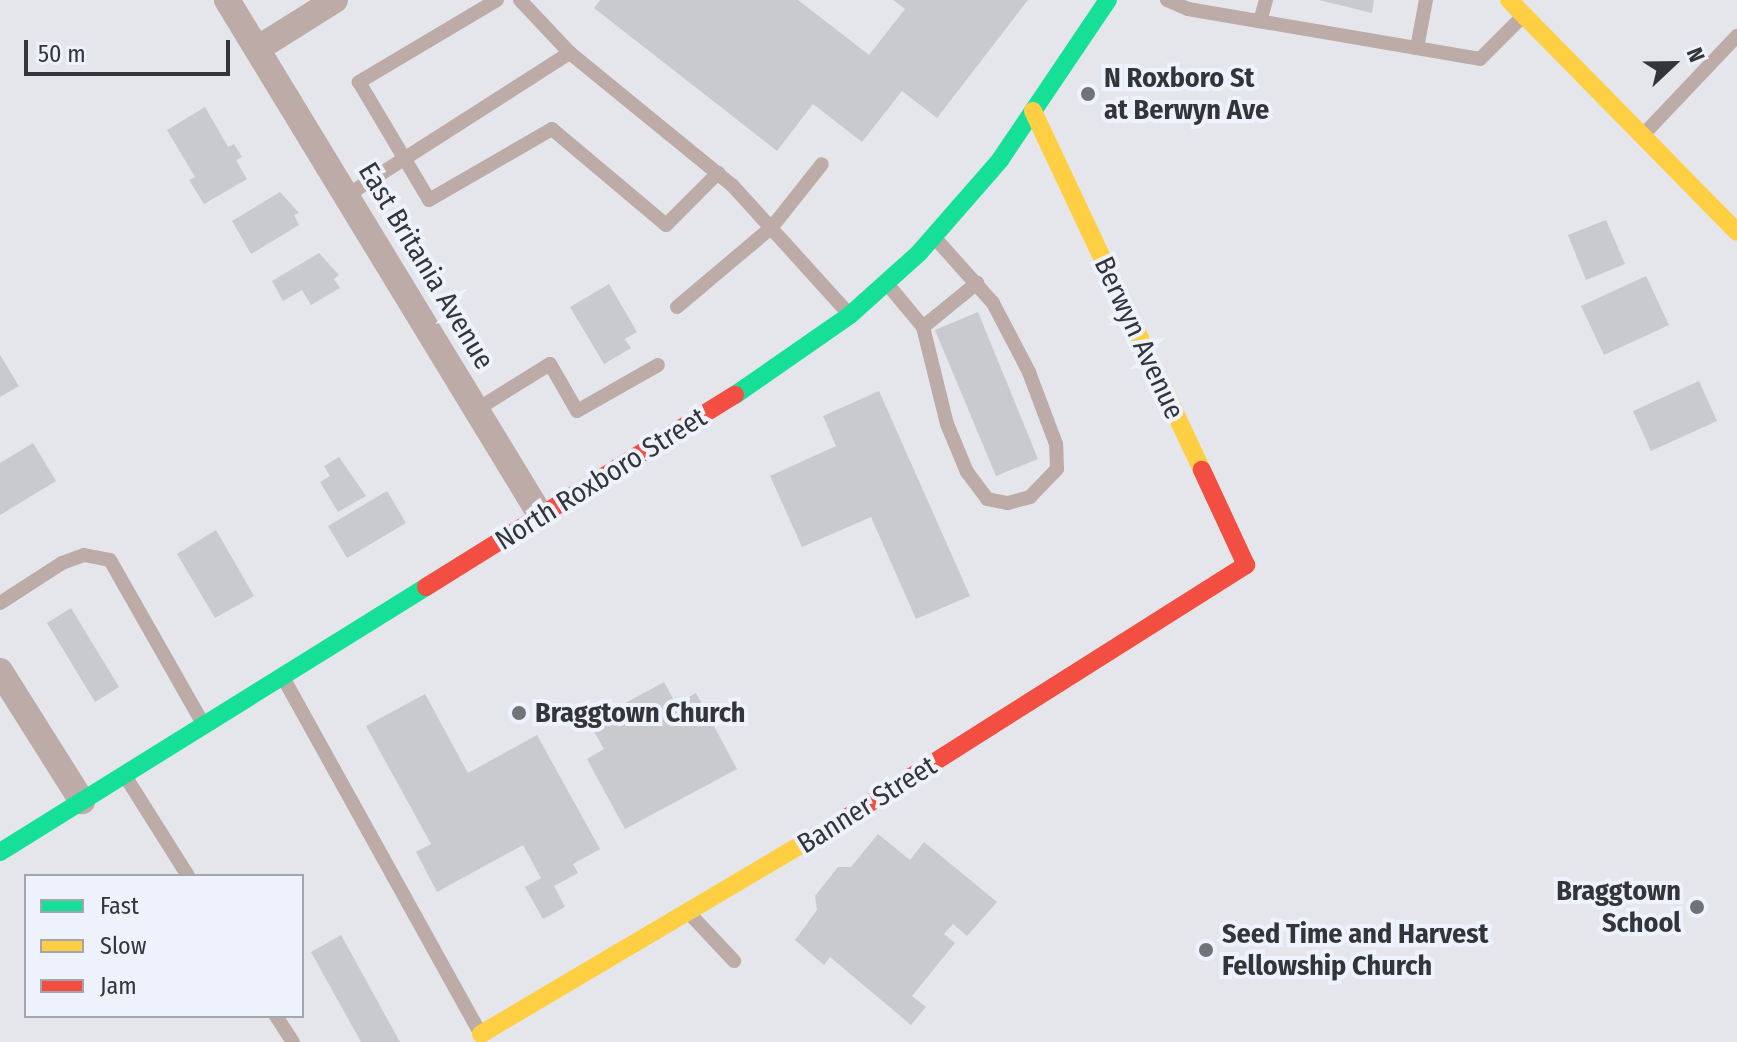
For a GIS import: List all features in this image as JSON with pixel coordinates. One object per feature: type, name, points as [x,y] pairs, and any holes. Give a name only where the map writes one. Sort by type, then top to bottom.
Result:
[{"type":"street","name":"East Britania Avenue","points":[[227,0],[541,516]]},
{"type":"street","points":[[257,49],[335,0]]},
{"type":"street","name":"North Roxboro Street","points":[[0,852],[743,390],[850,315],[933,236],[1000,160],[1108,0]]},
{"type":"street","points":[[1509,0],[1737,232]]},
{"type":"street","name":"Berwyn Avenue","points":[[1033,111],[1246,565]]},
{"type":"street","name":"Banner Street","points":[[483,1038],[1246,565]]},
{"type":"street","points":[[0,671],[82,801]]},
{"type":"lane","points":[[497,0],[359,82],[429,200],[552,129],[666,225],[718,173]]},
{"type":"lane","points":[[520,0],[570,53],[718,173],[772,227],[850,315]]},
{"type":"lane","points":[[1167,0],[1260,21],[1480,59],[1524,15]]},
{"type":"lane","points":[[1260,21],[1266,0]]},
{"type":"lane","points":[[1417,48],[1426,0]]},
{"type":"lane","points":[[1643,135],[1737,36]]},
{"type":"lane","points":[[346,196],[570,53]]},
{"type":"lane","points":[[677,307],[772,227],[822,164]]},
{"type":"lane","points":[[886,284],[923,327],[947,424],[967,472],[987,499],[1008,503],[1030,497],[1057,469],[1056,444],[1029,372],[977,283],[933,236]]},
{"type":"lane","points":[[923,327],[977,283]]},
{"type":"lane","points":[[476,410],[550,364],[577,411],[658,365]]},
{"type":"lane","points":[[0,603],[62,563],[84,555],[110,560],[204,726]]},
{"type":"lane","points":[[283,677],[297,711],[483,1038]]},
{"type":"lane","points":[[124,776],[187,874]]},
{"type":"lane","points":[[688,912],[734,961]]},
{"type":"lane","points":[[277,1018],[293,1042]]},
{"type":"building","points":[[600,0],[798,0],[869,55],[905,9],[893,0],[1028,0],[937,118],[902,91],[862,142],[813,104],[777,151],[594,8]]},
{"type":"building","points":[[1319,0],[1374,0],[1372,13]]},
{"type":"building","points":[[205,107],[228,147],[234,144],[242,157],[236,160],[247,179],[204,204],[189,180],[195,177],[167,130]]},
{"type":"building","points":[[280,192],[299,213],[294,215],[299,225],[251,254],[232,221]]},
{"type":"building","points":[[1606,220],[1625,264],[1586,280],[1568,235]]},
{"type":"building","points":[[319,253],[339,275],[334,279],[340,288],[311,305],[302,290],[283,301],[272,281]]},
{"type":"building","points":[[1646,276],[1669,325],[1604,355],[1581,306]]},
{"type":"building","points":[[609,284],[637,332],[625,339],[631,348],[604,364],[570,307]]},
{"type":"building","points":[[978,312],[1038,459],[996,476],[935,330]]},
{"type":"building","points":[[0,355],[19,386],[0,397]]},
{"type":"building","points":[[1699,381],[1717,421],[1651,451],[1633,411]]},
{"type":"building","points":[[879,391],[970,596],[916,619],[871,517],[802,547],[770,476],[836,446],[823,416]]},
{"type":"building","points":[[33,443],[56,481],[0,515],[0,463]]},
{"type":"building","points":[[339,457],[366,496],[338,512],[320,482],[330,476],[324,466]]},
{"type":"building","points":[[387,491],[406,523],[347,558],[328,526]]},
{"type":"building","points":[[216,530],[254,596],[215,618],[177,554]]},
{"type":"building","points":[[71,608],[119,687],[95,702],[47,623]]},
{"type":"building","points":[[664,682],[676,704],[696,693],[737,769],[625,829],[587,759],[604,749],[589,723]]},
{"type":"building","points":[[425,694],[468,773],[537,735],[600,849],[573,864],[578,873],[554,886],[565,907],[543,919],[525,887],[541,878],[523,845],[437,892],[416,852],[431,844],[366,726]]},
{"type":"building","points":[[878,834],[910,860],[924,842],[997,902],[967,936],[953,924],[944,934],[955,943],[912,996],[926,1007],[911,1025],[830,957],[824,965],[795,940],[817,910],[815,896],[838,867],[851,867]]},
{"type":"building","points":[[341,935],[400,1042],[361,1042],[311,952]]},
{"type":"traffic: fast","points":[[735,395],[850,315],[919,253],[1000,160],[1108,0]]},
{"type":"traffic: fast","points":[[0,852],[426,587]]},
{"type":"traffic: slow","points":[[1509,0],[1737,232]]},
{"type":"traffic: slow","points":[[1033,111],[1202,470]]},
{"type":"traffic: slow","points":[[481,1034],[838,823]]},
{"type":"traffic: jam","points":[[426,587],[735,395]]},
{"type":"traffic: jam","points":[[838,823],[1246,565],[1202,470]]},
{"type":"place","name":"N Roxboro St at Berwyn Ave","points":[[1088,94]]},
{"type":"place","name":"Braggtown Church","points":[[519,713]]},
{"type":"place","name":"Braggtown School","points":[[1697,907]]},
{"type":"place","name":"Seed Time and Harvest Fellowship Church","points":[[1206,950]]}]
